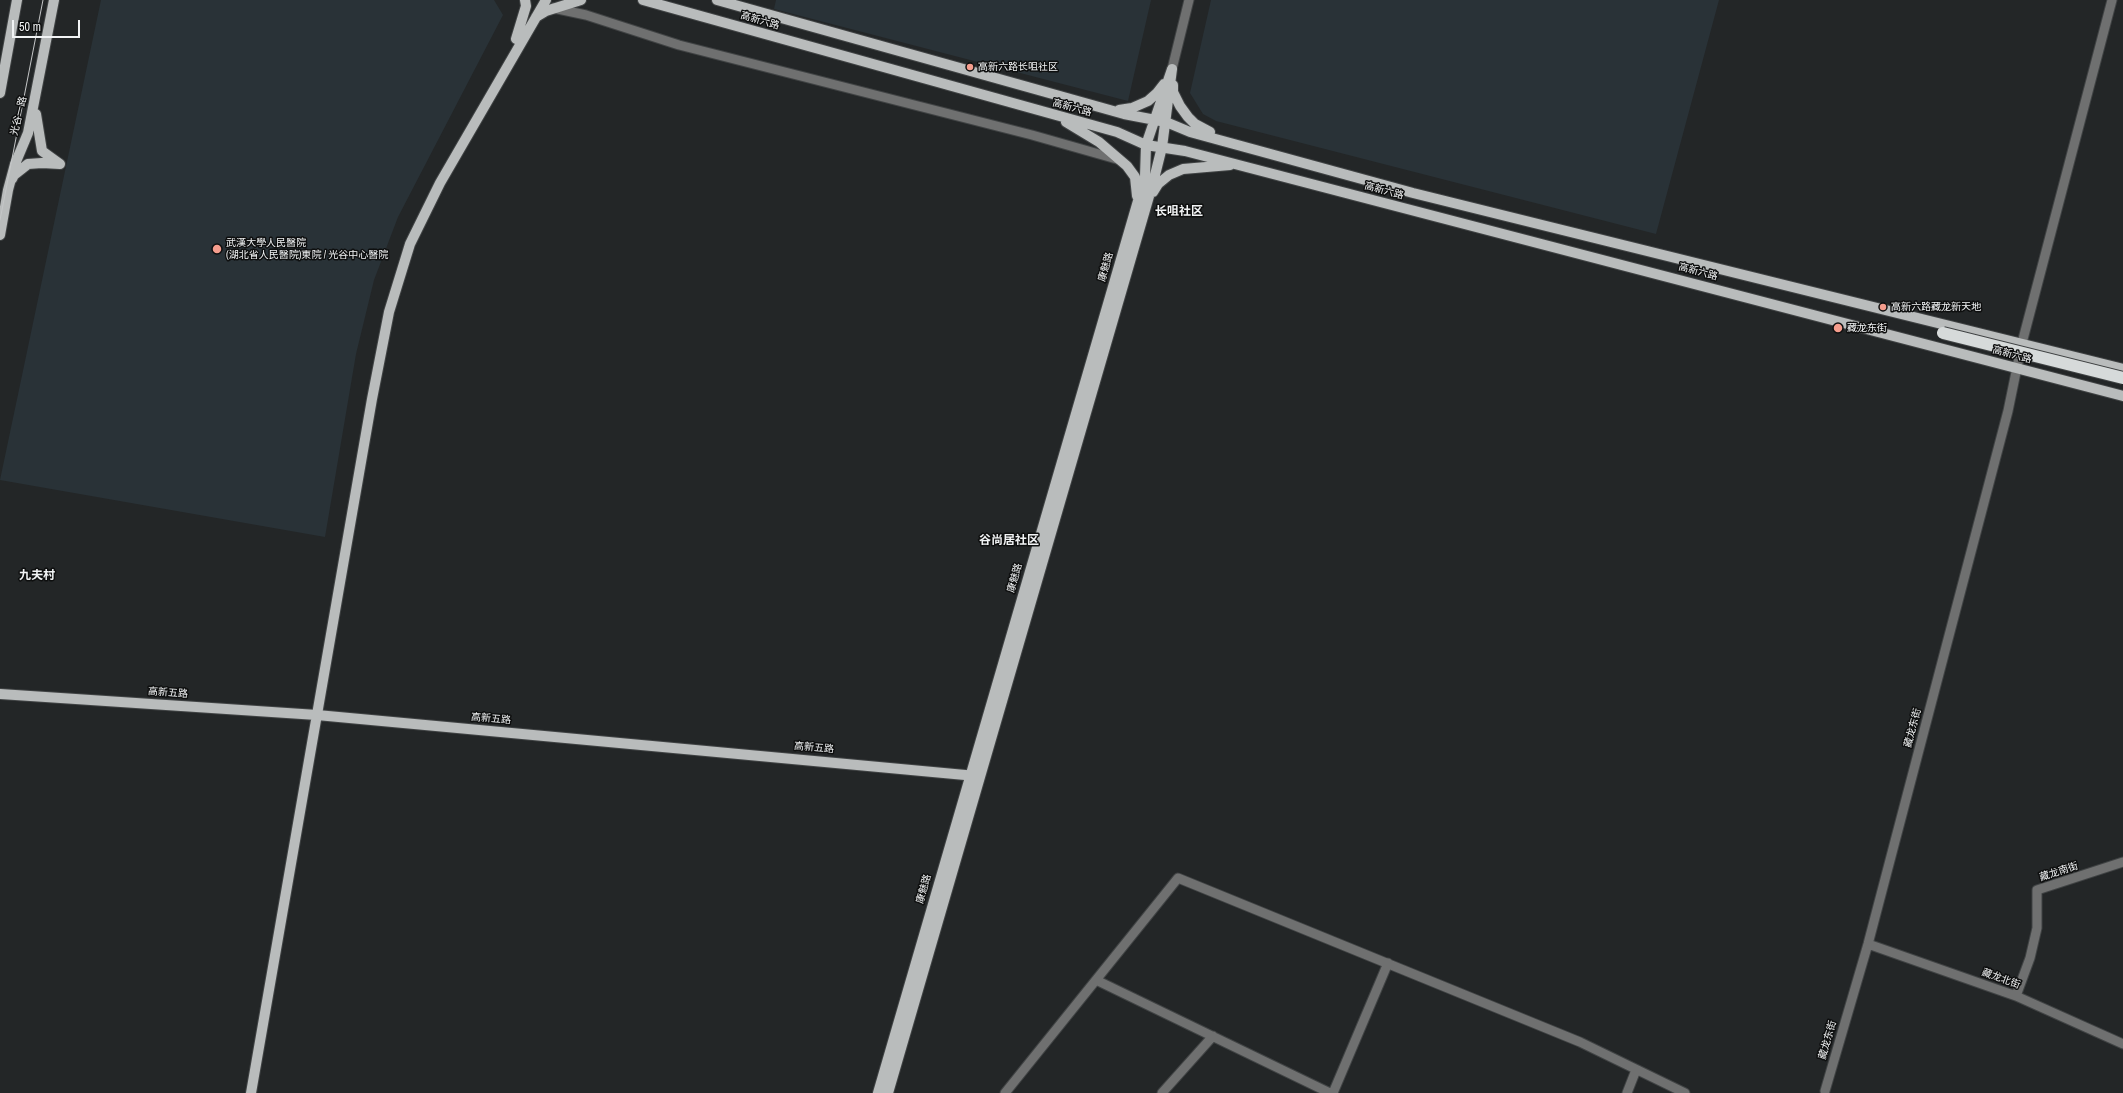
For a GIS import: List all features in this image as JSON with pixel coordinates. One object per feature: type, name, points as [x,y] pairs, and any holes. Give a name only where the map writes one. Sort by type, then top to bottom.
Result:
[{"type":"highway","points":[[1943,333],[2123,378]]},
{"type":"main road","points":[[1,88],[17,0]]},
{"type":"main road","name":"光谷一路","points":[[0,235],[8,190],[15,164],[28,132],[35,105],[54,0]]},
{"type":"main road","points":[[516,39],[526,6],[525,0]]},
{"type":"main road","points":[[251,1093],[365,398],[383,311],[404,241],[434,180],[538,0]]},
{"type":"main road","points":[[245,1093],[389,312],[410,244],[440,183],[546,0]]},
{"type":"main road","points":[[529,29],[537,16],[553,8],[582,0]]},
{"type":"main road","name":"高新六路","points":[[639,0],[644,0],[1117,132],[1146,144],[1185,151],[2123,396]]},
{"type":"main road","name":"高新六路","points":[[717,0],[1112,110],[1166,122],[1190,132],[1413,193],[2123,369]]},
{"type":"main road","points":[[1112,110],[1132,108],[1148,101],[1157,93],[1172,69]]},
{"type":"main road","points":[[1172,69],[1173,92],[1180,106],[1188,117],[1205,130],[1239,145]]},
{"type":"main road","name":"康魅路","points":[[1142,203],[1146,144],[1172,69]]},
{"type":"main road","name":"康魅路","points":[[878,1093],[975,775],[1142,203],[1162,147],[1172,69]]},
{"type":"main road","points":[[8,190],[14,175],[28,164],[42,162],[60,164],[42,151],[35,105]]},
{"type":"main road","points":[[1054,115],[1099,142],[1122,161],[1135,177],[1142,203]]},
{"type":"main road","points":[[1142,203],[1158,184],[1169,175],[1183,170],[1238,165]]},
{"type":"main road","name":"高新五路","points":[[0,694],[314,714],[975,775]]},
{"type":"main road","name":"康魅路","points":[[888,1093],[975,775]]},
{"type":"street","name":"康魅路","points":[[1172,69],[1189,0]]},
{"type":"street","name":"藏龙东街","points":[[1825,1091],[1868,944],[2008,411],[2022,343],[2112,0]]},
{"type":"street","points":[[553,8],[586,15],[679,45],[1032,135],[1122,161]]},
{"type":"street","name":"藏龙南街","points":[[2016,996],[2030,958],[2037,928],[2036,890],[2123,862]]},
{"type":"street","points":[[1005,1093],[1178,878],[1580,1042],[1685,1093]]},
{"type":"street","name":"藏龙北街","points":[[1868,944],[2016,996],[2123,1044]]},
{"type":"street","points":[[1096,980],[1332,1093],[1388,963]]},
{"type":"street","points":[[1162,1093],[1212,1036]]},
{"type":"street","points":[[1627,1093],[1636,1070]]},
{"type":"shaded area","name":"武漢大學人民醫院 (湖北省人民醫院)東院 / 光谷中心醫院","points":[[101,0],[494,0],[503,15],[398,217],[374,280],[356,354],[325,537],[0,480]]},
{"type":"shaded area","points":[[776,0],[1151,0],[1128,101],[774,9]]},
{"type":"shaded area","points":[[1211,0],[1719,0],[1656,234],[1216,121],[1203,114],[1190,93]]},
{"type":"tram line","points":[[0,220],[43,0]]},
{"type":"place","name":"高新六路长咀社区","points":[[970,67]]},
{"type":"place","name":"武漢大學人民醫院 (湖北省人民醫院)東院 / 光谷中心醫院","points":[[217,249]]},
{"type":"place","name":"高新六路藏龙新天地","points":[[1883,307]]},
{"type":"place","name":"藏龙东街","points":[[1838,328]]},
{"type":"district","name":"长咀社区","points":[[1179,212]]},
{"type":"district","name":"谷尚居社区","points":[[1009,541]]},
{"type":"district","name":"九夫村","points":[[37,576]]}]
